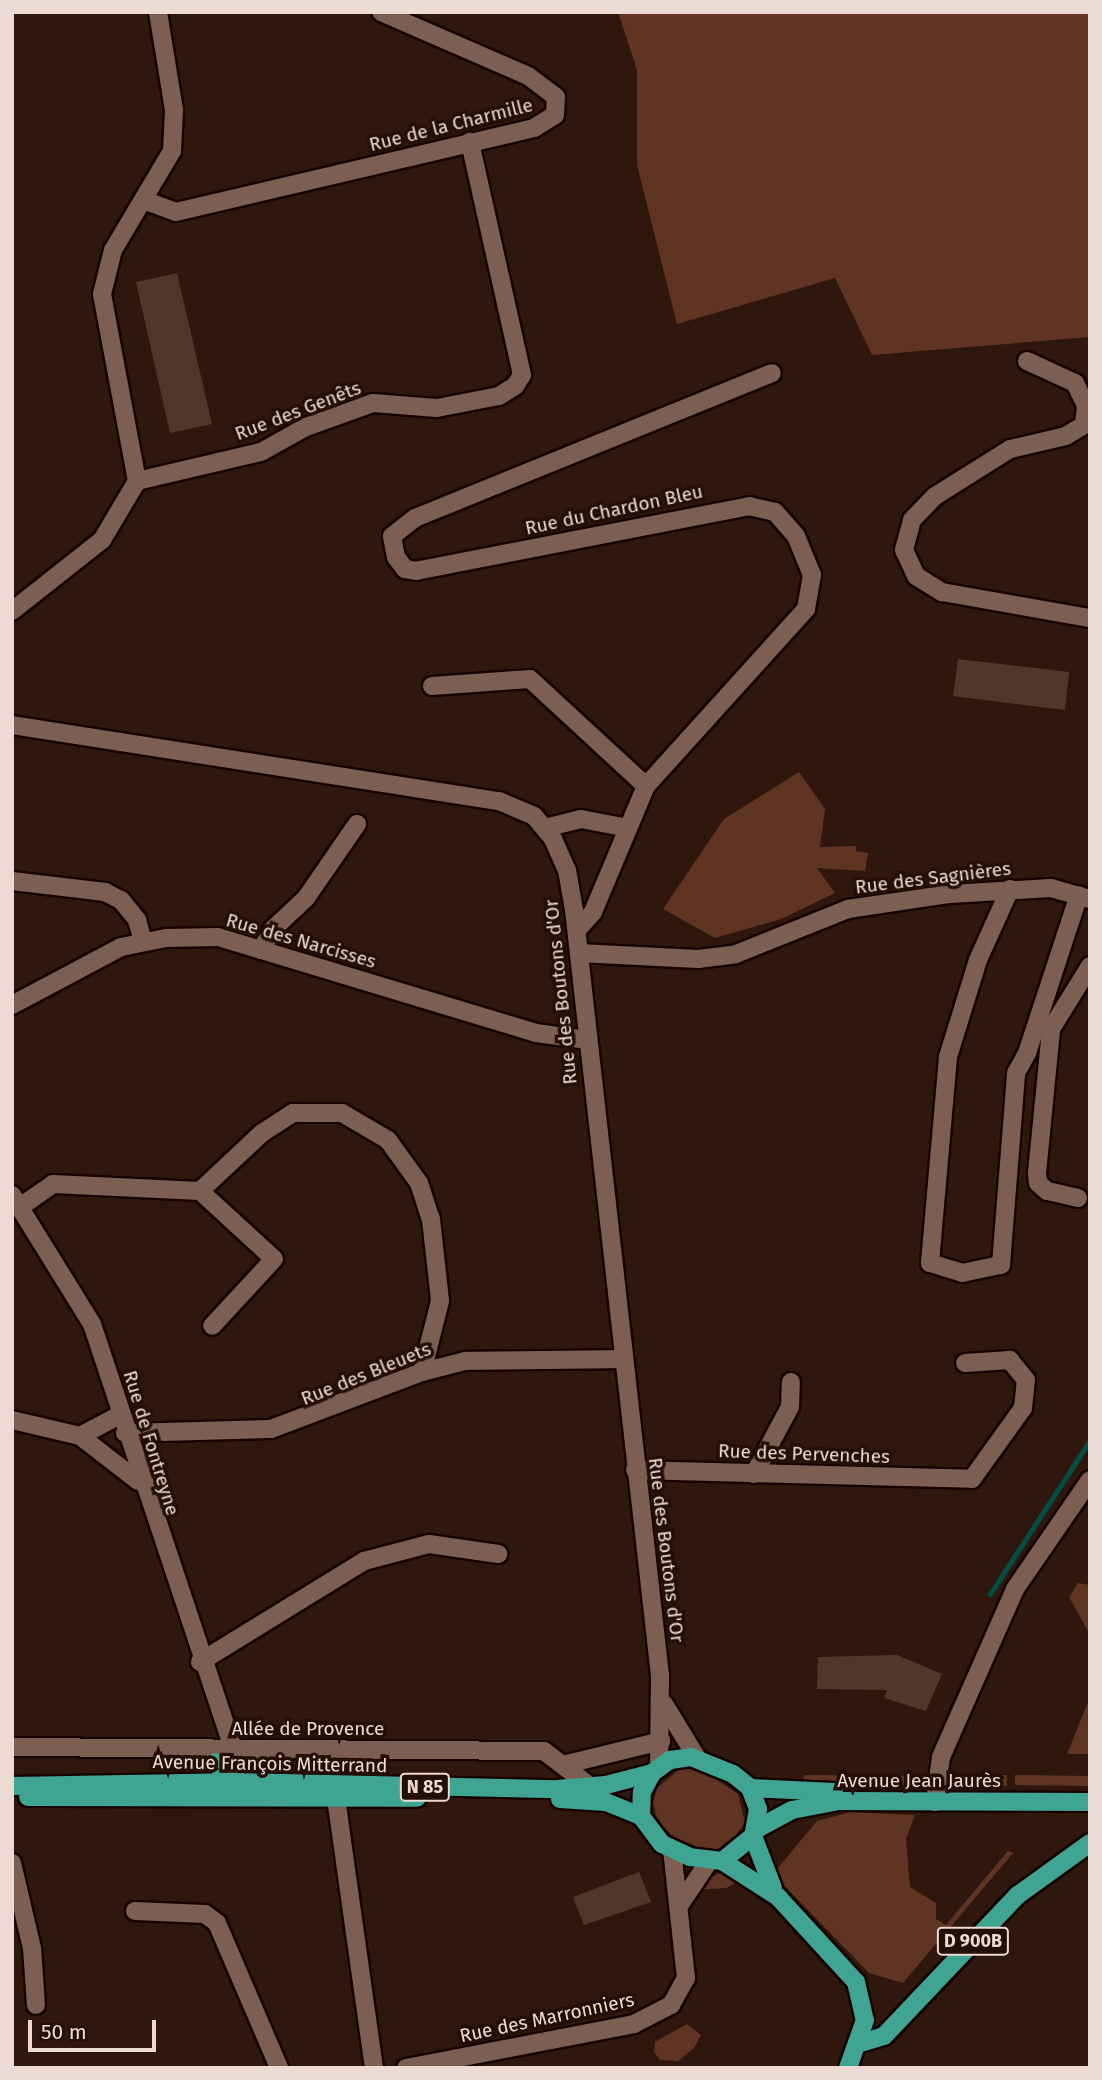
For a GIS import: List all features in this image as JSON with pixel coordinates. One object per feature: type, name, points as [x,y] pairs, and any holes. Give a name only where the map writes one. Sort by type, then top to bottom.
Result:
[{"type":"main road","points":[[193,1790],[222,1754],[236,1788]]},
{"type":"main road","points":[[778,1897],[754,1833],[758,1809],[750,1788],[733,1774],[697,1758],[678,1758],[655,1770],[642,1792],[641,1816],[654,1836],[672,1849],[716,1861],[778,1897],[856,1982],[864,2006],[861,2043],[848,2068]]},
{"type":"main road","name":"Avenue François Mitterrand","points":[[12,1797],[236,1788],[591,1787],[655,1770]]},
{"type":"main road","name":"Avenue François Mitterrand","points":[[12,1786],[193,1790],[236,1788],[336,1798],[588,1799],[641,1816]]},
{"type":"main road","name":"Avenue Jean Jaurès","points":[[750,1788],[779,1794],[1090,1802]]},
{"type":"main road","name":"Avenue Jean Jaurès","points":[[754,1833],[808,1805],[1090,1791]]},
{"type":"main road","points":[[716,1861],[754,1833]]},
{"type":"main road","name":"D 900B","points":[[861,2043],[884,2036],[1018,1895],[1090,1843]]},
{"type":"street","points":[[12,611],[102,540],[137,481],[102,294],[113,250],[146,201],[172,151],[175,131],[158,12]]},
{"type":"street","name":"Rue de la Charmille","points":[[146,201],[176,212],[547,123],[558,106],[556,97],[527,76],[381,12]]},
{"type":"street","name":"Rue des Genêts","points":[[137,481],[261,452],[306,426],[373,403],[437,408],[499,396],[515,386],[522,375],[470,142]]},
{"type":"street","points":[[1027,361],[1075,383],[1086,406],[1084,425],[1066,436],[1010,449],[935,496],[912,520],[904,550],[916,576],[942,592],[1090,618]]},
{"type":"street","name":"Rue du Chardon Bleu","points":[[577,930],[593,912],[646,786],[806,609],[812,575],[786,521],[764,508],[730,508],[417,571],[404,569],[396,557],[392,536],[415,518],[772,373]]},
{"type":"street","points":[[432,686],[530,679],[646,786]]},
{"type":"street","name":"Rue des Boutons d'Or","points":[[12,725],[469,795],[518,807],[545,828],[567,870],[577,930],[622,1359],[663,1700],[661,1741],[655,1770]]},
{"type":"street","points":[[545,828],[581,819],[628,828]]},
{"type":"street","points":[[261,950],[273,929],[306,898],[357,824]]},
{"type":"street","points":[[12,881],[105,892],[130,910],[143,941]]},
{"type":"street","points":[[1010,889],[978,960],[948,1057],[930,1263],[962,1272],[1001,1265],[1016,1073],[1027,1054],[1084,897]]},
{"type":"street","name":"Rue des Sagnières","points":[[579,953],[698,959],[736,954],[848,909],[1010,889],[1084,897]]},
{"type":"street","name":"Rue des Narcisses","points":[[12,1005],[87,961],[143,941],[218,937],[536,1033],[587,1040]]},
{"type":"street","points":[[1078,1198],[1047,1191],[1038,1183],[1037,1173],[1051,1029],[1090,966]]},
{"type":"street","points":[[200,1192],[262,1133],[293,1113],[342,1113],[388,1140],[419,1183],[440,1264],[433,1340],[422,1371]]},
{"type":"street","points":[[16,1201],[52,1184],[200,1192],[280,1264],[212,1326]]},
{"type":"street","name":"Rue de Fontreyne","points":[[16,1201],[92,1324],[140,1483],[218,1719],[222,1754]]},
{"type":"street","name":"Rue des Bleuets","points":[[125,1433],[271,1429],[422,1371],[465,1361],[622,1359]]},
{"type":"street","name":"Rue des Pervenches","points":[[635,1470],[972,1479],[1023,1408],[1026,1380],[1010,1360],[965,1363]]},
{"type":"street","points":[[754,1474],[790,1407],[791,1382]]},
{"type":"street","points":[[80,1436],[120,1415]]},
{"type":"street","points":[[12,1420],[80,1436],[140,1483]]},
{"type":"street","points":[[935,1797],[945,1748],[1015,1589],[1090,1480]]},
{"type":"street","points":[[200,1662],[364,1561],[429,1544],[498,1554]]},
{"type":"street","name":"Rue des Boutons d'Or","points":[[663,1700],[679,1736],[697,1758]]},
{"type":"street","points":[[567,1765],[661,1741]]},
{"type":"street","name":"Allée de Provence","points":[[12,1747],[222,1754],[544,1751],[567,1765],[591,1787]]},
{"type":"street","points":[[336,1798],[374,2068]]},
{"type":"street","name":"Rue des Marronniers","points":[[406,2068],[634,2024],[666,2008],[681,1995],[686,1978],[681,1903],[672,1849]]},
{"type":"street","points":[[681,1903],[716,1861]]},
{"type":"street","points":[[12,1863],[15,1903],[32,1948],[36,2005]]},
{"type":"street","points":[[135,1911],[205,1914],[217,1923],[276,2067]]},
{"type":"shaded area","points":[[618,12],[1090,12],[1090,337],[872,355],[835,278],[677,324],[637,165],[637,70]]},
{"type":"shaded area","points":[[799,772],[825,809],[820,847],[856,846],[856,851],[868,853],[865,871],[817,868],[835,893],[781,919],[715,938],[663,909],[724,819]]},
{"type":"shaded area","points":[[1078,1583],[1090,1585],[1090,1635],[1069,1597]]},
{"type":"shaded area","points":[[1090,1697],[1090,1754],[1067,1754]]},
{"type":"shaded area","points":[[680,1769],[702,1770],[738,1794],[745,1823],[726,1848],[706,1850],[675,1838],[658,1822],[653,1803],[657,1788]]},
{"type":"shaded area","points":[[805,1775],[927,1776],[918,1785],[798,1786]]},
{"type":"shaded area","points":[[965,1775],[1007,1775],[1007,1786],[965,1785]]},
{"type":"shaded area","points":[[1015,1775],[1090,1776],[1090,1786],[1015,1785]]},
{"type":"shaded area","points":[[851,1812],[915,1815],[906,1839],[910,1887],[936,1903],[936,1919],[946,1925],[1008,1851],[1013,1853],[903,1983],[869,1973],[773,1874],[817,1821]]},
{"type":"shaded area","points":[[719,1873],[743,1880],[726,1888],[693,1890]]},
{"type":"shaded area","points":[[687,2024],[701,2035],[694,2048],[678,2061],[660,2060],[654,2052],[655,2042]]},
{"type":"building","points":[[177,273],[212,424],[170,433],[136,282]]},
{"type":"building","points":[[958,659],[1069,672],[1065,710],[953,696]]},
{"type":"building","points":[[897,1655],[942,1674],[926,1711],[884,1698],[887,1690],[817,1689],[818,1657]]},
{"type":"building","points":[[639,1872],[651,1902],[584,1925],[573,1897]]},
{"type":"waterway","points":[[990,1594],[1090,1440]]}]
